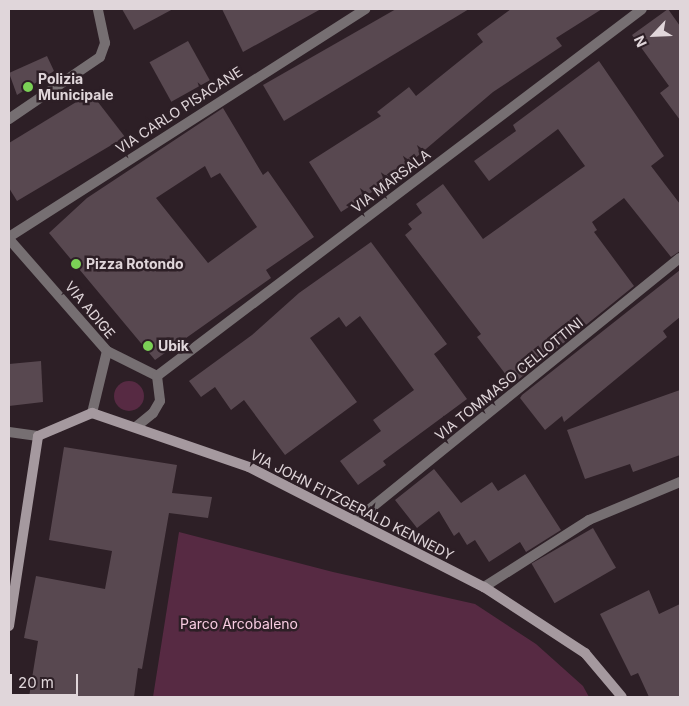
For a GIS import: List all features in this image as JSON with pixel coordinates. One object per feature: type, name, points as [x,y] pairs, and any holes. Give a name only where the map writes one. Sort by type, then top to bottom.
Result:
[{"type":"street","points":[[9,119],[100,56],[105,43],[98,9]]},
{"type":"street","name":"VIA CARLO PISACANE","points":[[9,238],[365,9]]},
{"type":"street","name":"VIA MARSALA","points":[[157,376],[642,9]]},
{"type":"street","name":"VIA ADIGE","points":[[9,238],[107,351],[92,413]]},
{"type":"street","name":"VIA TOMMASO CELLOTTINI","points":[[355,520],[680,258]]},
{"type":"street","points":[[107,351],[157,376],[160,401],[152,413],[136,427]]},
{"type":"street","points":[[9,432],[38,436],[92,413]]},
{"type":"street","name":"VIA JOHN FITZGERALD KENNEDY","points":[[92,413],[249,467],[484,587],[584,653],[605,674],[622,697]]},
{"type":"street","points":[[9,626],[38,436]]},
{"type":"street","points":[[484,587],[590,520],[680,482]]},
{"type":"green space","points":[[129,381],[140,385],[144,396],[140,407],[129,411],[118,407],[114,396],[118,385]]},
{"type":"green space","name":"Parco Arcobaleno","points":[[179,532],[333,572],[475,604],[536,644],[583,686],[589,697],[153,697]]},
{"type":"building","points":[[122,9],[173,9],[134,30]]},
{"type":"building","points":[[222,9],[321,9],[243,52]]},
{"type":"building","points":[[396,9],[469,9],[284,121],[263,85]]},
{"type":"building","points":[[511,9],[602,9],[556,38],[562,46],[493,92],[386,183],[341,212],[309,162],[381,116],[377,112],[409,87],[416,96],[483,42],[477,34]]},
{"type":"building","points":[[668,9],[680,26],[680,120],[660,93],[669,86],[632,35]]},
{"type":"building","points":[[188,41],[210,80],[171,102],[150,62]]},
{"type":"building","points":[[47,56],[54,71],[17,95],[9,73]]},
{"type":"building","points":[[599,61],[664,156],[651,166],[680,204],[680,251],[671,257],[624,198],[592,222],[597,230],[594,232],[634,286],[513,384],[477,337],[481,334],[405,235],[412,229],[408,224],[422,213],[416,204],[443,184],[483,239],[585,166],[558,129],[489,181],[474,161],[516,131],[513,125]]},
{"type":"building","points":[[91,93],[125,137],[17,201],[9,188],[9,143]]},
{"type":"building","points":[[223,108],[263,175],[268,171],[314,237],[266,270],[271,278],[155,360],[49,233],[87,198]],"holes":[[[205,166],[211,178],[220,173],[257,227],[208,263],[156,198]]]},
{"type":"building","points":[[371,242],[447,344],[434,354],[467,399],[383,461],[386,465],[358,485],[340,461],[381,431],[373,420],[414,390],[360,316],[346,327],[339,317],[310,338],[357,402],[285,455],[244,400],[231,410],[215,387],[201,397],[189,381],[252,335],[299,293]]},
{"type":"building","points":[[680,270],[680,317],[663,331],[667,337],[564,422],[562,416],[545,430],[520,398],[522,395]]},
{"type":"building","points":[[41,361],[43,402],[9,406],[9,364]]},
{"type":"building","points":[[680,390],[680,455],[633,472],[630,464],[585,479],[567,430]]},
{"type":"building","points":[[64,447],[177,465],[172,493],[212,497],[208,518],[169,513],[142,669],[138,668],[134,697],[29,697],[38,641],[24,638],[36,576],[105,589],[112,551],[49,540]]},
{"type":"building","points":[[434,469],[461,503],[492,482],[498,491],[525,474],[561,530],[526,552],[520,542],[489,562],[475,540],[467,545],[459,532],[454,536],[439,511],[417,528],[395,500]]},
{"type":"building","points":[[593,528],[616,568],[555,603],[532,564]]},
{"type":"building","points":[[649,590],[659,614],[680,604],[680,697],[649,697],[638,673],[631,676],[600,614]]},
{"type":"place","name":"Polizia Municipale","points":[[28,87]]},
{"type":"place","name":"Pizza Rotondo","points":[[76,264]]},
{"type":"place","name":"Ubik","points":[[148,346]]}]
